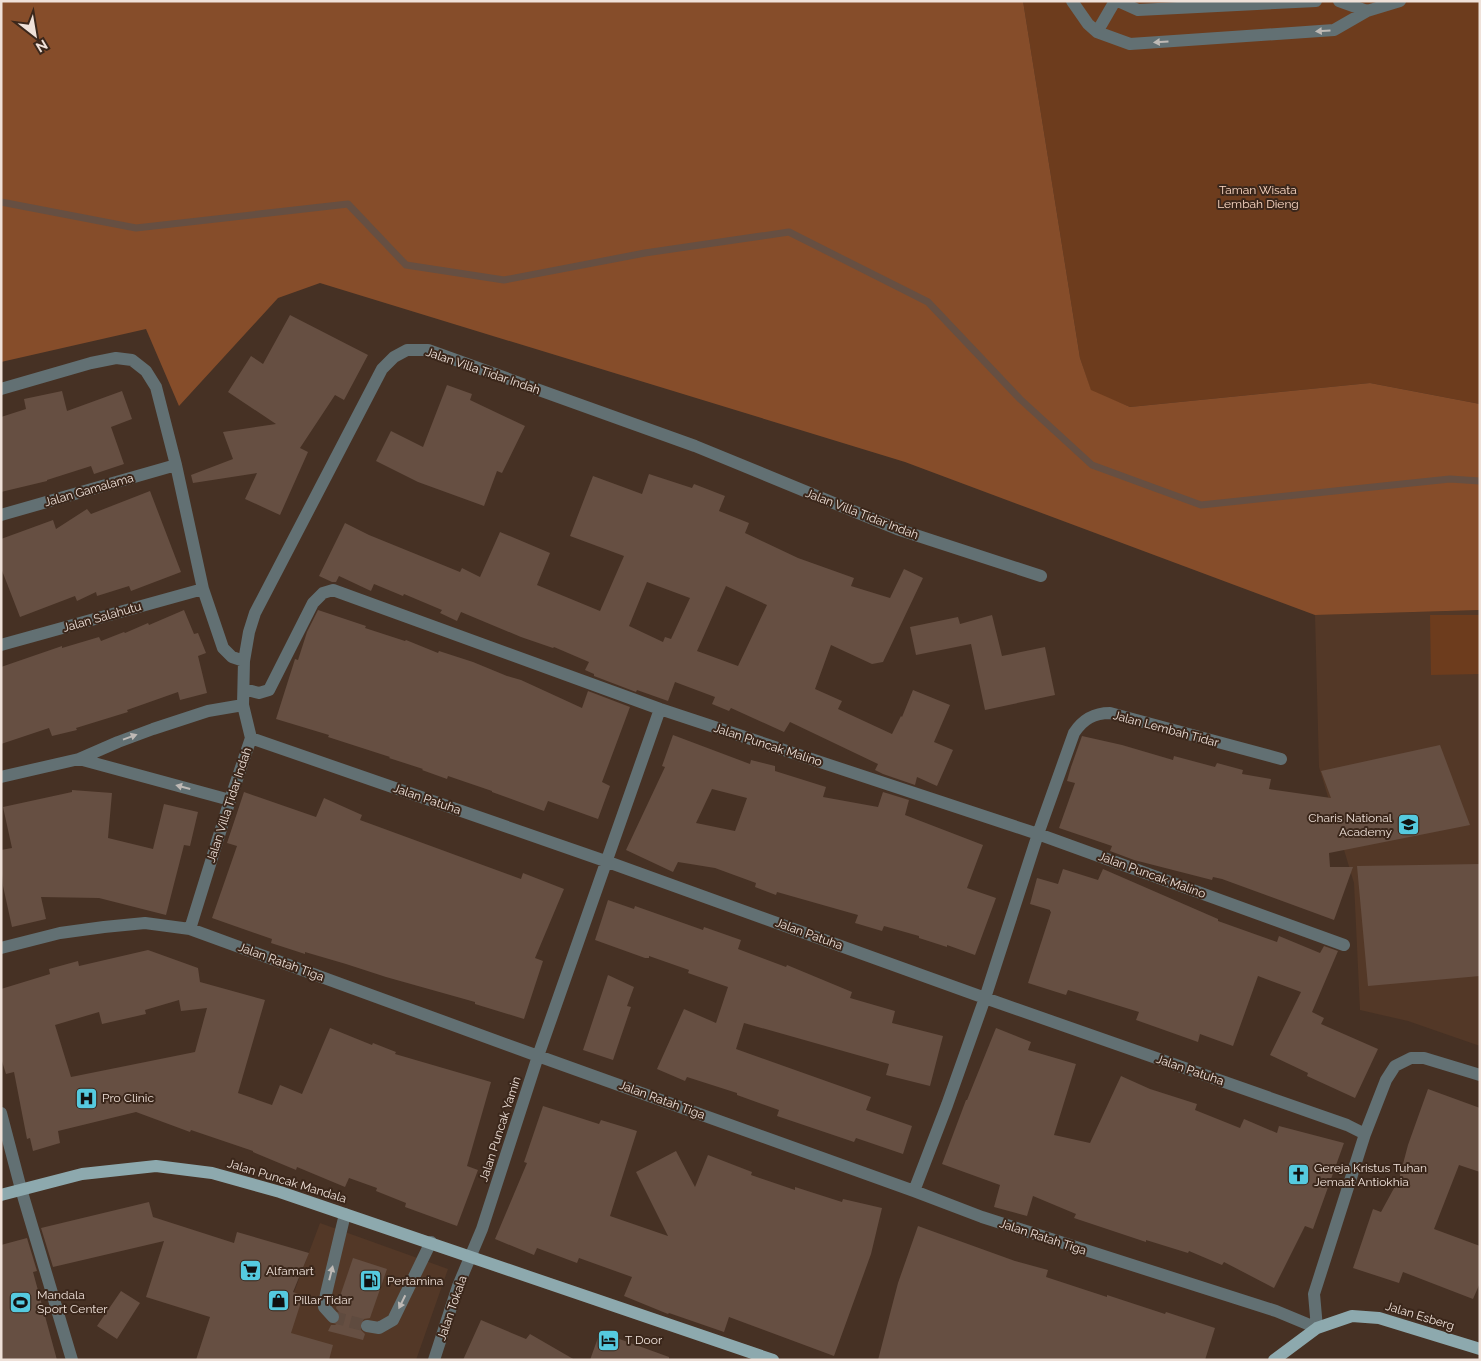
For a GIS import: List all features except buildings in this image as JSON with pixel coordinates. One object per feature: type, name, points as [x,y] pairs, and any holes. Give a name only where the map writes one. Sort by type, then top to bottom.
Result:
[{"type":"main road","name":"Jalan Puncak Mandala","points":[[1,1195],[82,1174],[156,1166],[212,1173],[280,1192],[472,1256]]},
{"type":"main road","points":[[472,1256],[773,1360]]},
{"type":"main road","name":"Jalan Esberg","points":[[1274,1360],[1317,1328],[1352,1316],[1379,1318],[1480,1349]]},
{"type":"street","points":[[1072,1],[1088,24],[1097,32],[1130,44],[1334,30],[1367,11],[1400,1]]},
{"type":"street","points":[[1097,32],[1117,1],[1138,10],[1316,1]]},
{"type":"street","points":[[1339,1],[1367,11]]},
{"type":"street","name":"Jalan Villa Tidar Indah","points":[[190,929],[251,738],[243,705],[244,661],[248,632],[255,613],[382,368],[394,357],[407,350],[428,350],[695,446],[896,529],[1041,576]]},
{"type":"street","points":[[1,389],[91,363],[116,358],[132,360],[146,371],[156,387],[176,465],[203,589],[223,648],[232,657],[244,661]]},
{"type":"street","name":"Jalan Gamalama","points":[[1,514],[176,465]]},
{"type":"street","name":"Jalan Salahutu","points":[[1,645],[203,589]]},
{"type":"street","name":"Jalan Puncak Malino","points":[[244,689],[259,693],[269,690],[312,603],[323,593],[333,590],[660,709],[1038,834],[1344,945]]},
{"type":"street","points":[[1,778],[79,759],[118,742],[208,711],[243,705]]},
{"type":"street","name":"Jalan Puncak Yamin","points":[[472,1256],[538,1056],[608,862],[660,709]]},
{"type":"street","name":"Jalan Lembah Tidar","points":[[1038,834],[1074,733],[1080,724],[1090,717],[1101,713],[1110,713],[1281,759]]},
{"type":"street","name":"Jalan Patuha","points":[[251,738],[608,862],[985,998],[1346,1125],[1365,1134]]},
{"type":"street","points":[[79,759],[230,800]]},
{"type":"street","points":[[914,1191],[985,998],[1038,834]]},
{"type":"street","name":"Jalan Ratah Tiga","points":[[1,948],[60,932],[104,927],[145,923],[190,929],[982,1217],[1276,1311],[1317,1328]]},
{"type":"street","points":[[1317,1328],[1314,1294],[1365,1134],[1386,1080],[1395,1066],[1411,1058],[1424,1058],[1480,1075]]},
{"type":"street","points":[[1,1114],[21,1189],[72,1360]]},
{"type":"street","points":[[333,1317],[324,1307],[345,1214]]},
{"type":"street","points":[[367,1326],[379,1328],[393,1320],[431,1242]]},
{"type":"street","name":"Jalan Tokala","points":[[434,1360],[458,1286],[472,1256]]},
{"type":"shaded area","points":[[1,1],[1023,1],[1080,358],[1091,390],[1130,407],[1370,383],[1480,404],[1480,610],[1315,615],[905,462],[320,283],[278,298],[179,406],[146,329],[1,362]]},
{"type":"shaded area","name":"Charis National Academy","points":[[1480,610],[1480,1046],[1408,1021],[1360,1010],[1354,883],[1319,767],[1315,615]]},
{"type":"shaded area","name":"Pertamina","points":[[320,1223],[448,1269],[416,1360],[281,1360],[284,1319]]},
{"type":"green space","name":"Taman Wisata Lembah Dieng","points":[[1023,1],[1480,1],[1480,404],[1370,383],[1130,407],[1091,391],[1080,358]]},
{"type":"green space","points":[[1430,615],[1480,615],[1480,674],[1431,675]]},
{"type":"waterway","points":[[1,202],[136,228],[348,204],[406,265],[504,280],[645,253],[789,232],[928,302],[1020,399],[1092,465],[1201,505],[1450,479],[1480,481]]},
{"type":"tunnel","points":[[333,1317],[367,1326]]},
{"type":"place","name":"Charis National Academy","points":[[1408,825]]},
{"type":"place","name":"Pro Clinic","points":[[86,1098]]},
{"type":"place","name":"Gereja Kristus Tuhan Jemaat Antiokhia","points":[[1298,1175]]},
{"type":"place","name":"Alfamart","points":[[250,1271]]},
{"type":"place","name":"Pertamina","points":[[371,1281]]},
{"type":"place","name":"Pillar Tidar","points":[[278,1300]]},
{"type":"place","name":"Mandala Sport Center","points":[[21,1302]]},
{"type":"place","name":"T Door","points":[[609,1340]]}]
